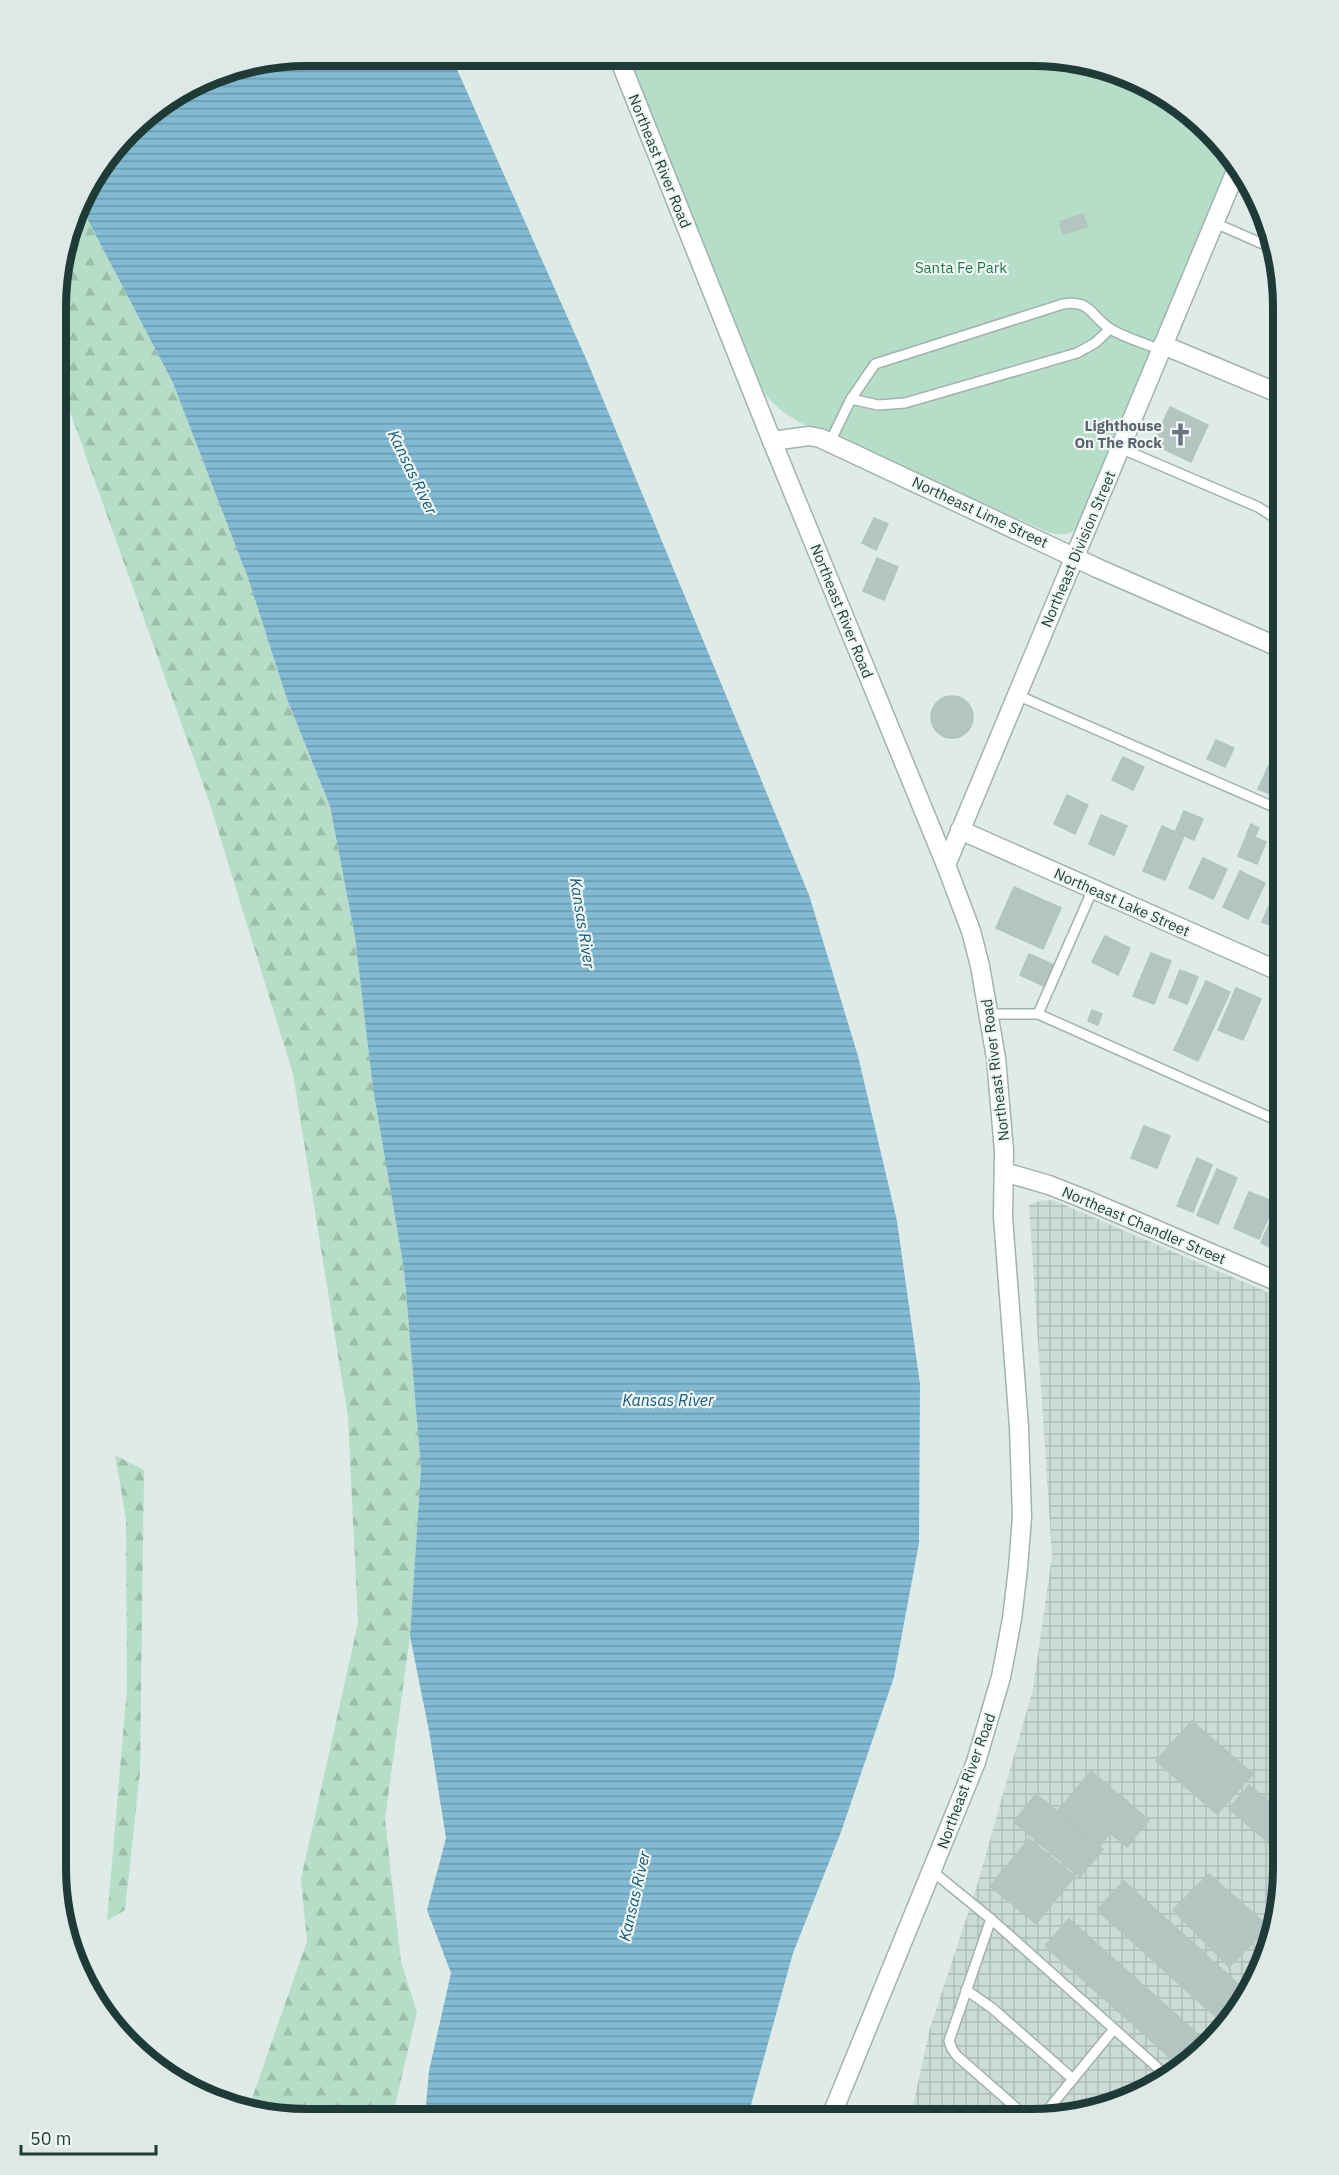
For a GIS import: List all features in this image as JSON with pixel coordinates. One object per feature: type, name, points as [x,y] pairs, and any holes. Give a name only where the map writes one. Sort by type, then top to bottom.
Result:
[{"type":"street","name":"Northeast River Road","points":[[622,66],[971,931],[981,966],[996,1058],[1004,1151],[1003,1218],[1019,1427],[1022,1517],[1012,1619],[1001,1677],[976,1762],[834,2109]]},
{"type":"street","name":"Northeast Division Street","points":[[946,865],[1234,176]]},
{"type":"street","points":[[1162,347],[1273,391]]},
{"type":"street","name":"Northeast Lime Street","points":[[772,441],[809,436],[830,442],[1097,567],[1273,645]]},
{"type":"street","name":"Northeast Lake Street","points":[[960,830],[1273,969]]},
{"type":"street","name":"Northeast Chandler Street","points":[[1004,1172],[1049,1185],[1082,1198],[1273,1280]]},
{"type":"lane","points":[[1215,223],[1265,245]]},
{"type":"lane","points":[[830,442],[851,399],[875,364],[1063,304],[1082,304],[1091,309],[1110,329],[1162,347]]},
{"type":"lane","points":[[851,399],[878,405],[905,403],[1077,353],[1095,343],[1110,329]]},
{"type":"lane","points":[[1120,448],[1258,507],[1273,517]]},
{"type":"lane","points":[[1017,695],[1273,807]]},
{"type":"lane","points":[[1038,1014],[1093,889]]},
{"type":"lane","points":[[989,1014],[1038,1014],[1273,1119]]},
{"type":"lane","points":[[932,1871],[991,1919],[1161,2071]]},
{"type":"lane","points":[[991,1919],[949,2041],[957,2056],[1017,2109]]},
{"type":"lane","points":[[966,1990],[984,2001],[1073,2079]]},
{"type":"lane","points":[[1049,2108],[1114,2029]]},
{"type":"shaded area","points":[[1053,1200],[1273,1295],[1273,1868],[1271,1899],[1265,1930],[1255,1960],[1232,2002],[1213,2027],[1191,2049],[1152,2077],[1124,2091],[1094,2101],[1063,2107],[912,2109],[930,2028],[976,1889],[1033,1689],[1052,1556],[1029,1205],[1039,1201]]},
{"type":"green space","name":"Santa Fe Park","points":[[632,66],[1032,66],[1063,68],[1094,74],[1124,84],[1152,98],[1191,126],[1213,148],[1229,169],[1078,528],[1071,532],[1050,533],[799,422],[773,403],[756,377]]},
{"type":"green space","points":[[85,214],[173,383],[248,578],[287,699],[330,806],[355,937],[373,1089],[404,1269],[421,1468],[410,1636],[385,1819],[401,1962],[417,2012],[394,2109],[307,2109],[251,2102],[307,1941],[301,1879],[358,1623],[348,1417],[293,1074],[209,801],[66,400],[68,276],[74,245]]},
{"type":"green space","points":[[115,1455],[144,1470],[140,1772],[125,1910],[107,1921],[127,1688],[126,1519]]},
{"type":"water","name":"Kansas River","points":[[307,66],[455,66],[587,361],[809,895],[858,1056],[897,1221],[920,1384],[919,1543],[894,1677],[841,1832],[793,1953],[750,2109],[426,2109],[429,2071],[451,1973],[427,1910],[446,1838],[429,1731],[410,1636],[421,1468],[404,1269],[373,1089],[355,937],[330,806],[287,699],[248,578],[173,383],[85,214],[98,187],[126,148],[160,116],[187,98],[215,84],[245,74],[276,68]]},
{"type":"building","points":[[1083,214],[1087,227],[1063,234],[1060,222]]},
{"type":"building","name":"Lighthouse On The Rock","points":[[1170,407],[1208,425],[1191,462],[1153,444]]},
{"type":"building","points":[[874,518],[888,524],[876,550],[862,543]]},
{"type":"building","points":[[877,558],[898,567],[884,600],[863,591]]},
{"type":"building","points":[[952,696],[967,702],[973,717],[967,732],[952,738],[937,732],[931,717],[937,702]]},
{"type":"building","points":[[1216,740],[1234,748],[1225,767],[1207,759]]},
{"type":"building","points":[[1123,757],[1144,767],[1133,790],[1112,780]]},
{"type":"building","points":[[1269,765],[1273,767],[1273,795],[1258,789]]},
{"type":"building","points":[[1067,795],[1088,805],[1075,834],[1054,824]]},
{"type":"building","points":[[1184,811],[1203,819],[1194,840],[1175,832]]},
{"type":"building","points":[[1101,815],[1127,826],[1114,855],[1089,844]]},
{"type":"building","points":[[1251,824],[1259,828],[1255,836],[1247,833]]},
{"type":"building","points":[[1162,826],[1184,836],[1165,880],[1143,871]]},
{"type":"building","points":[[1247,834],[1266,842],[1257,864],[1238,856]]},
{"type":"building","points":[[1203,858],[1227,869],[1213,899],[1189,888]]},
{"type":"building","points":[[1240,871],[1265,883],[1248,919],[1223,907]]},
{"type":"building","points":[[1014,887],[1061,908],[1043,949],[996,928]]},
{"type":"building","points":[[1273,896],[1273,927],[1262,922]]},
{"type":"building","points":[[1105,936],[1130,948],[1118,975],[1092,962]]},
{"type":"building","points":[[1151,953],[1171,961],[1154,1004],[1133,996]]},
{"type":"building","points":[[1029,954],[1054,965],[1044,986],[1020,975]]},
{"type":"building","points":[[1180,970],[1198,977],[1187,1004],[1169,997]]},
{"type":"building","points":[[1206,981],[1230,992],[1198,1061],[1174,1050]]},
{"type":"building","points":[[1236,988],[1261,999],[1243,1040],[1218,1030]]},
{"type":"building","points":[[1092,1010],[1102,1014],[1098,1025],[1088,1021]]},
{"type":"building","points":[[1144,1126],[1170,1136],[1157,1168],[1131,1158]]},
{"type":"building","points":[[1197,1158],[1212,1165],[1193,1212],[1177,1206]]},
{"type":"building","points":[[1217,1169],[1237,1178],[1218,1224],[1197,1215]]},
{"type":"building","points":[[1249,1192],[1273,1201],[1273,1207],[1259,1239],[1234,1228]]},
{"type":"building","points":[[1273,1215],[1273,1249],[1261,1243]]},
{"type":"building","points":[[1192,1721],[1253,1774],[1217,1814],[1156,1761]]},
{"type":"building","points":[[1091,1771],[1149,1820],[1127,1847],[1110,1833],[1100,1846],[1058,1811]]},
{"type":"building","points":[[1249,1785],[1273,1805],[1273,1840],[1270,1844],[1229,1809]]},
{"type":"building","points":[[1036,1794],[1103,1849],[1080,1877],[1014,1822]]},
{"type":"building","points":[[1029,1839],[1075,1876],[1036,1924],[990,1886]]},
{"type":"building","points":[[1209,1874],[1266,1924],[1264,1932],[1229,1967],[1173,1910]]},
{"type":"building","points":[[1124,1881],[1241,1988],[1218,2019],[1097,1910]]},
{"type":"building","points":[[1069,1919],[1202,2038],[1175,2062],[1045,1946]]},
{"type":"place","name":"Lighthouse On The Rock","points":[[1180,434]]}]
